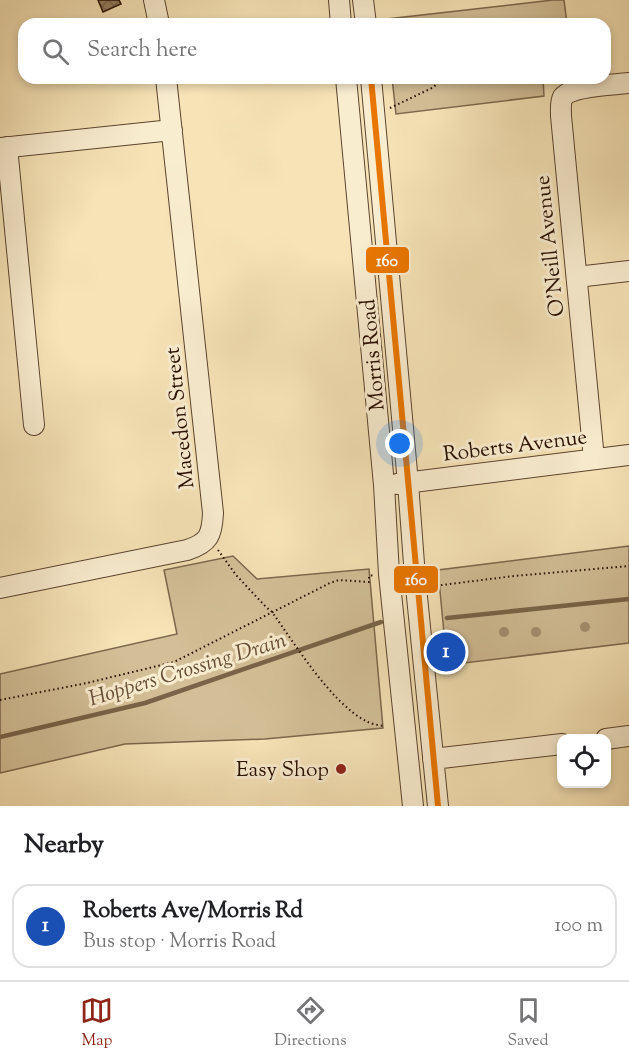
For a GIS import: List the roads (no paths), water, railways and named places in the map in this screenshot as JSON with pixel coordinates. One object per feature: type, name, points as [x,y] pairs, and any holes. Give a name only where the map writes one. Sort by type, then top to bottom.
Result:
[{"type":"street","points":[[154,0],[158,18]]},
{"type":"street","points":[[339,0],[340,18]]},
{"type":"street","points":[[363,0],[365,18]]},
{"type":"street","name":"O'Neill Avenue","points":[[594,459],[561,105],[563,97],[581,88],[629,83]]},
{"type":"street","name":"Macedon Street","points":[[0,588],[187,550],[207,540],[213,527],[167,84]]},
{"type":"street","name":"Morris Road","points":[[347,84],[384,485],[389,574],[413,806]]},
{"type":"street","name":"Morris Road","points":[[372,84],[415,577],[438,806]]},
{"type":"street","points":[[34,425],[4,148],[172,130]]},
{"type":"street","points":[[577,277],[629,271]]},
{"type":"street","name":"Roberts Avenue","points":[[384,485],[629,455]]},
{"type":"street","points":[[611,738],[629,736]]},
{"type":"street","points":[[433,759],[557,744]]},
{"type":"waterway","name":"Hoppers Crossing Drain","points":[[447,618],[629,599]]},
{"type":"waterway","name":"Hoppers Crossing Drain","points":[[0,737],[145,703],[381,622]]},
{"type":"place","name":"Roberts Ave/Morris Rd","points":[[446,652]]},
{"type":"place","name":"Easy Shop","points":[[341,769]]}]
